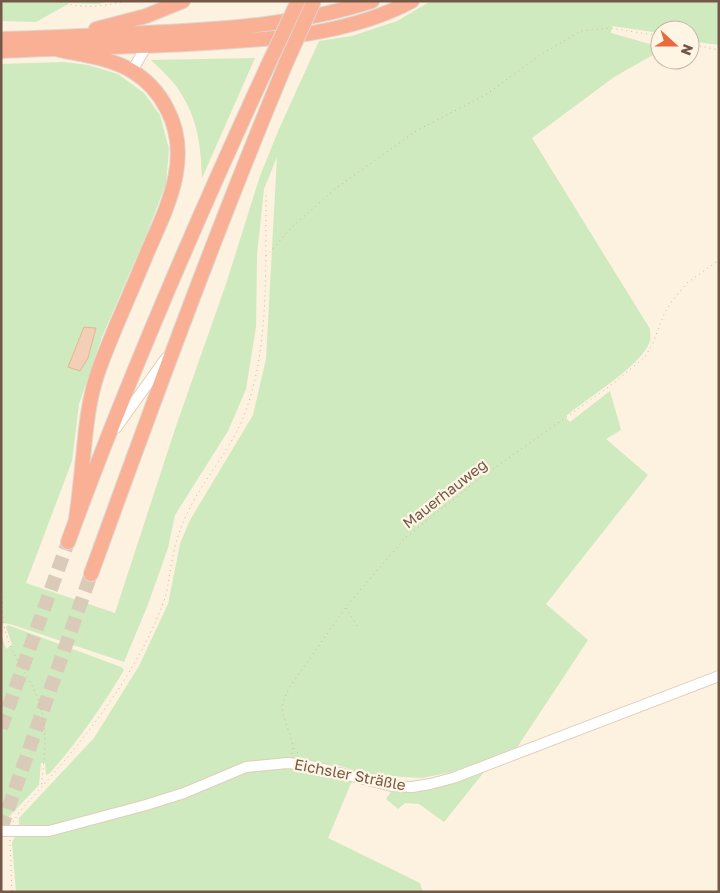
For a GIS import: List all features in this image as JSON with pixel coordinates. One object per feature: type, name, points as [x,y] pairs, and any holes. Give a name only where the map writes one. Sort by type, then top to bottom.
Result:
[{"type":"highway","points":[[43,38],[128,22],[162,11],[183,1]]},
{"type":"highway","points":[[68,542],[103,450],[185,250],[298,1]]},
{"type":"highway","points":[[91,574],[157,391],[229,202],[286,63],[314,1]]},
{"type":"highway","points":[[1,39],[200,31],[303,19],[341,11],[372,1]]},
{"type":"highway","points":[[1,52],[238,41],[320,31],[362,21],[412,1]]},
{"type":"highway","points":[[59,50],[110,61],[132,71],[152,88],[163,101],[171,116],[179,147],[178,166],[170,199],[104,356],[93,387],[86,423],[76,519]]},
{"type":"street","points":[[132,71],[147,46]]},
{"type":"street","points":[[103,450],[124,416],[163,363],[178,336]]},
{"type":"street","name":"Eichsler Sträßle","points":[[5,831],[49,831],[184,793],[246,767],[287,763],[331,769],[392,786],[412,787],[430,784],[470,772],[719,676]]},
{"type":"path","points":[[56,1],[95,7],[125,1]]},
{"type":"path","points":[[265,258],[292,227],[335,189],[416,131],[487,94],[540,55],[582,31],[610,28],[650,34]]},
{"type":"path","points":[[700,46],[719,50]]},
{"type":"path","points":[[12,892],[5,831],[82,741],[124,682],[151,631],[166,597],[174,548],[184,518],[228,447],[245,414],[255,380],[263,327],[266,195]]},
{"type":"path","name":"Mauerhauweg","points":[[287,763],[294,747],[284,715],[283,703],[289,688],[346,608],[404,539],[479,479],[610,386],[646,357],[664,314],[686,283],[719,260]]},
{"type":"path","points":[[1,572],[2,612],[6,636],[12,652],[35,691],[44,716],[44,764],[41,788]]},
{"type":"path","points":[[346,608],[357,626]]},
{"type":"green space","points":[[1,1],[109,1],[98,4],[70,3],[36,22],[1,21]]},
{"type":"green space","points":[[431,1],[719,1],[719,45],[700,42],[700,20],[650,20],[650,32],[612,26],[611,33],[650,44],[650,57],[614,77],[532,138],[650,329],[650,341],[645,351],[636,361],[612,382],[565,417],[570,422],[610,391],[621,430],[606,439],[648,475],[546,604],[588,640],[516,749],[452,772],[422,778],[370,775],[340,766],[307,761],[266,763],[182,790],[50,827],[19,827],[19,818],[94,738],[139,666],[168,604],[180,544],[190,520],[253,415],[266,359],[277,157],[264,189],[257,254],[256,327],[246,389],[228,431],[175,515],[168,548],[147,607],[124,662],[10,624],[1,623],[1,64],[64,62],[88,65],[118,74],[144,93],[160,115],[169,149],[166,184],[102,337],[79,404],[72,461],[26,583],[115,613],[175,429],[226,284],[260,176],[319,41],[352,36],[397,21]]},
{"type":"green space","points":[[255,58],[202,178],[201,155],[191,112],[167,75],[151,60]]},
{"type":"green space","points":[[8,625],[121,667],[124,670],[89,723],[50,773],[46,775],[45,763],[41,763],[39,785],[1,825],[1,634],[6,649],[12,645],[6,627]]},
{"type":"green space","points":[[305,767],[352,781],[328,838],[420,883],[423,892],[16,892],[12,842],[15,837],[21,834],[42,834],[248,769]]},
{"type":"green space","points":[[484,772],[444,822],[419,804],[405,803],[398,809],[386,799],[393,789],[438,788]]},
{"type":"building","points":[[84,327],[96,328],[88,358],[80,371],[68,367]]},
{"type":"tunnel","points":[[1,728],[68,542]]},
{"type":"tunnel","points":[[1,829],[91,574]]}]
